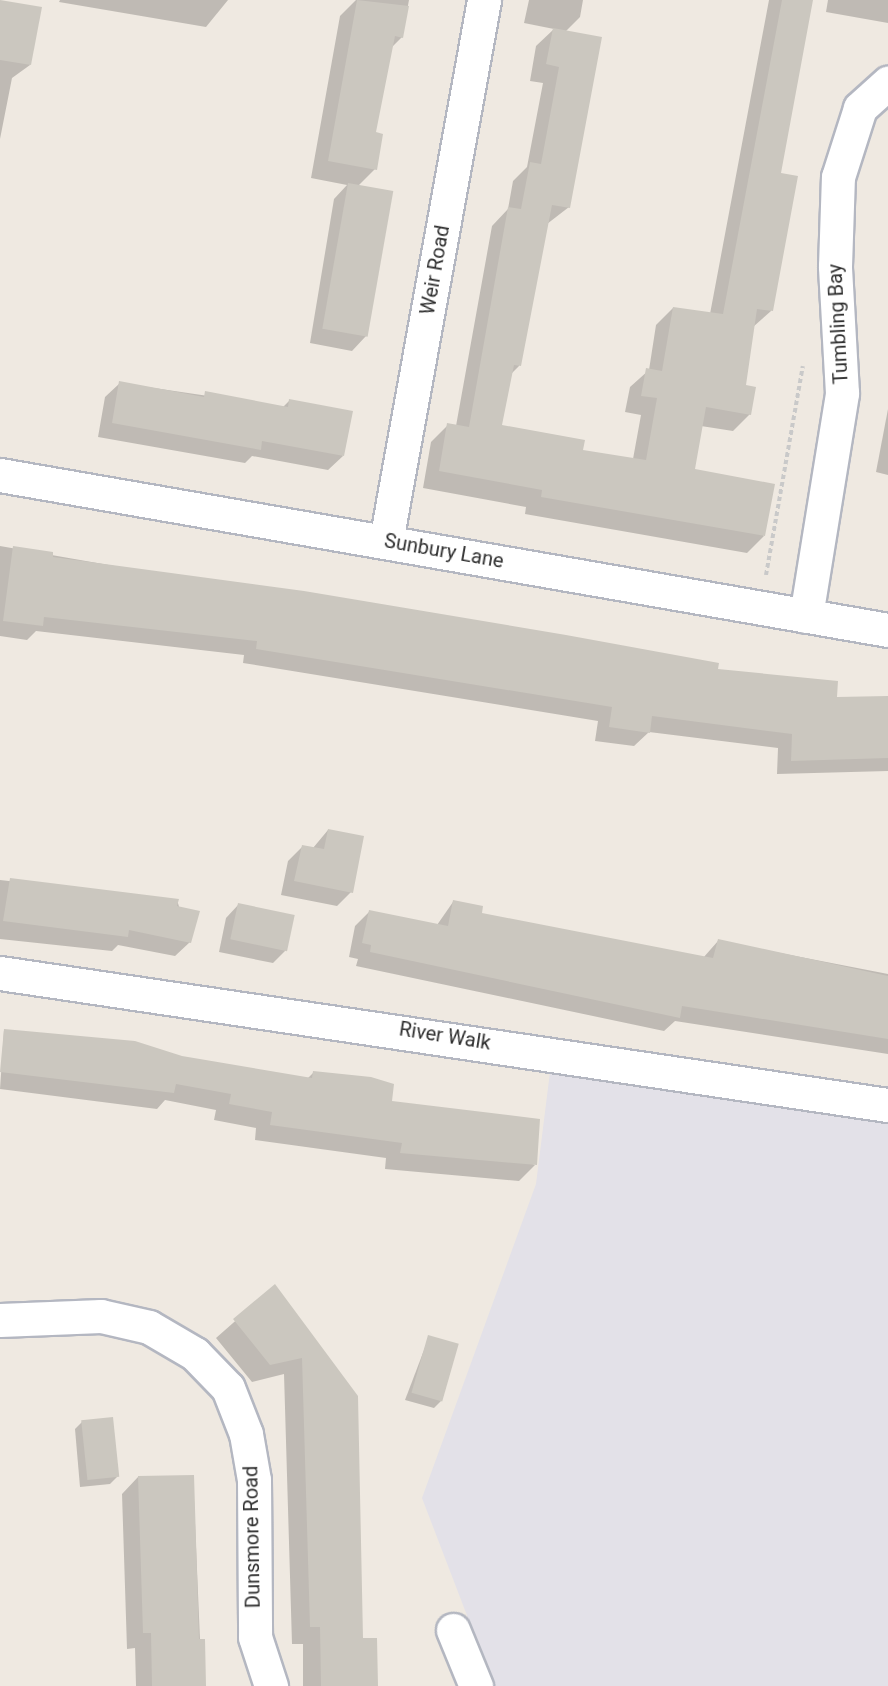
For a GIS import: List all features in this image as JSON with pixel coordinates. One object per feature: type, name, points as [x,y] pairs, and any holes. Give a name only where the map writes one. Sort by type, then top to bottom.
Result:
[{"type":"street","name":"Weir Road","points":[[386,541],[484,0]]},
{"type":"street","name":"Tumbling Bay","points":[[806,616],[842,393],[835,266],[838,177],[860,108],[888,82]]},
{"type":"street","name":"Sunbury Lane","points":[[0,475],[888,630]]},
{"type":"street","name":"River Walk","points":[[0,973],[888,1105]]},
{"type":"street","name":"Dunsmore Road","points":[[0,1320],[101,1316],[149,1327],[195,1354],[228,1389],[246,1434],[254,1480],[255,1627],[272,1686]]},
{"type":"street","points":[[453,1630],[476,1686]]},
{"type":"path","points":[[760,607],[804,360]]},
{"type":"shaded area","points":[[550,1072],[888,1122],[888,1686],[494,1686],[422,1498],[536,1184]]},
{"type":"building","points":[[0,0],[42,7],[31,65],[0,60]]},
{"type":"building","points":[[357,0],[409,6],[403,38],[395,36],[376,132],[383,134],[377,170],[328,161]]},
{"type":"building","points":[[782,0],[813,0],[781,173],[798,176],[773,311],[757,309],[746,385],[756,387],[751,415],[706,407],[695,469],[775,484],[765,536],[541,497],[542,490],[439,471],[447,423],[469,427],[508,207],[521,209],[530,162],[541,164],[559,67],[546,64],[553,28],[602,37],[570,208],[552,205],[521,366],[514,365],[502,425],[585,440],[583,450],[646,460],[657,398],[641,396],[646,368],[662,371],[673,307],[723,314]]},
{"type":"building","points":[[348,183],[393,191],[368,337],[322,329]]},
{"type":"building","points":[[119,381],[204,397],[205,391],[288,407],[289,399],[353,411],[344,456],[262,441],[261,450],[112,423]]},
{"type":"building","points":[[13,546],[53,552],[53,557],[304,591],[566,635],[719,663],[718,669],[838,681],[837,697],[888,696],[888,758],[791,761],[792,734],[652,716],[650,733],[609,727],[612,707],[256,649],[257,641],[44,617],[43,626],[3,621]]},
{"type":"building","points":[[328,829],[364,836],[353,893],[294,881],[302,845],[324,849]]},
{"type":"building","points":[[10,878],[179,899],[177,906],[200,911],[191,943],[129,930],[128,937],[3,921]]},
{"type":"building","points":[[453,900],[483,906],[482,913],[713,958],[718,939],[888,976],[888,1039],[682,1006],[680,1018],[370,952],[371,945],[362,943],[369,910],[448,926]]},
{"type":"building","points":[[238,903],[295,915],[287,951],[230,939]]},
{"type":"building","points":[[4,1029],[135,1041],[182,1056],[312,1078],[313,1071],[371,1077],[394,1084],[392,1101],[540,1119],[537,1165],[400,1153],[402,1143],[270,1125],[272,1112],[229,1104],[231,1094],[176,1084],[174,1093],[0,1072]]},
{"type":"building","points":[[275,1284],[358,1396],[363,1638],[377,1638],[378,1686],[321,1686],[320,1627],[310,1627],[302,1358],[270,1365],[233,1319]]},
{"type":"building","points":[[428,1335],[459,1344],[442,1401],[411,1393]]},
{"type":"building","points":[[113,1417],[119,1477],[87,1480],[81,1420]]},
{"type":"building","points":[[194,1475],[199,1639],[205,1639],[206,1686],[152,1686],[151,1633],[143,1633],[138,1476]]}]
